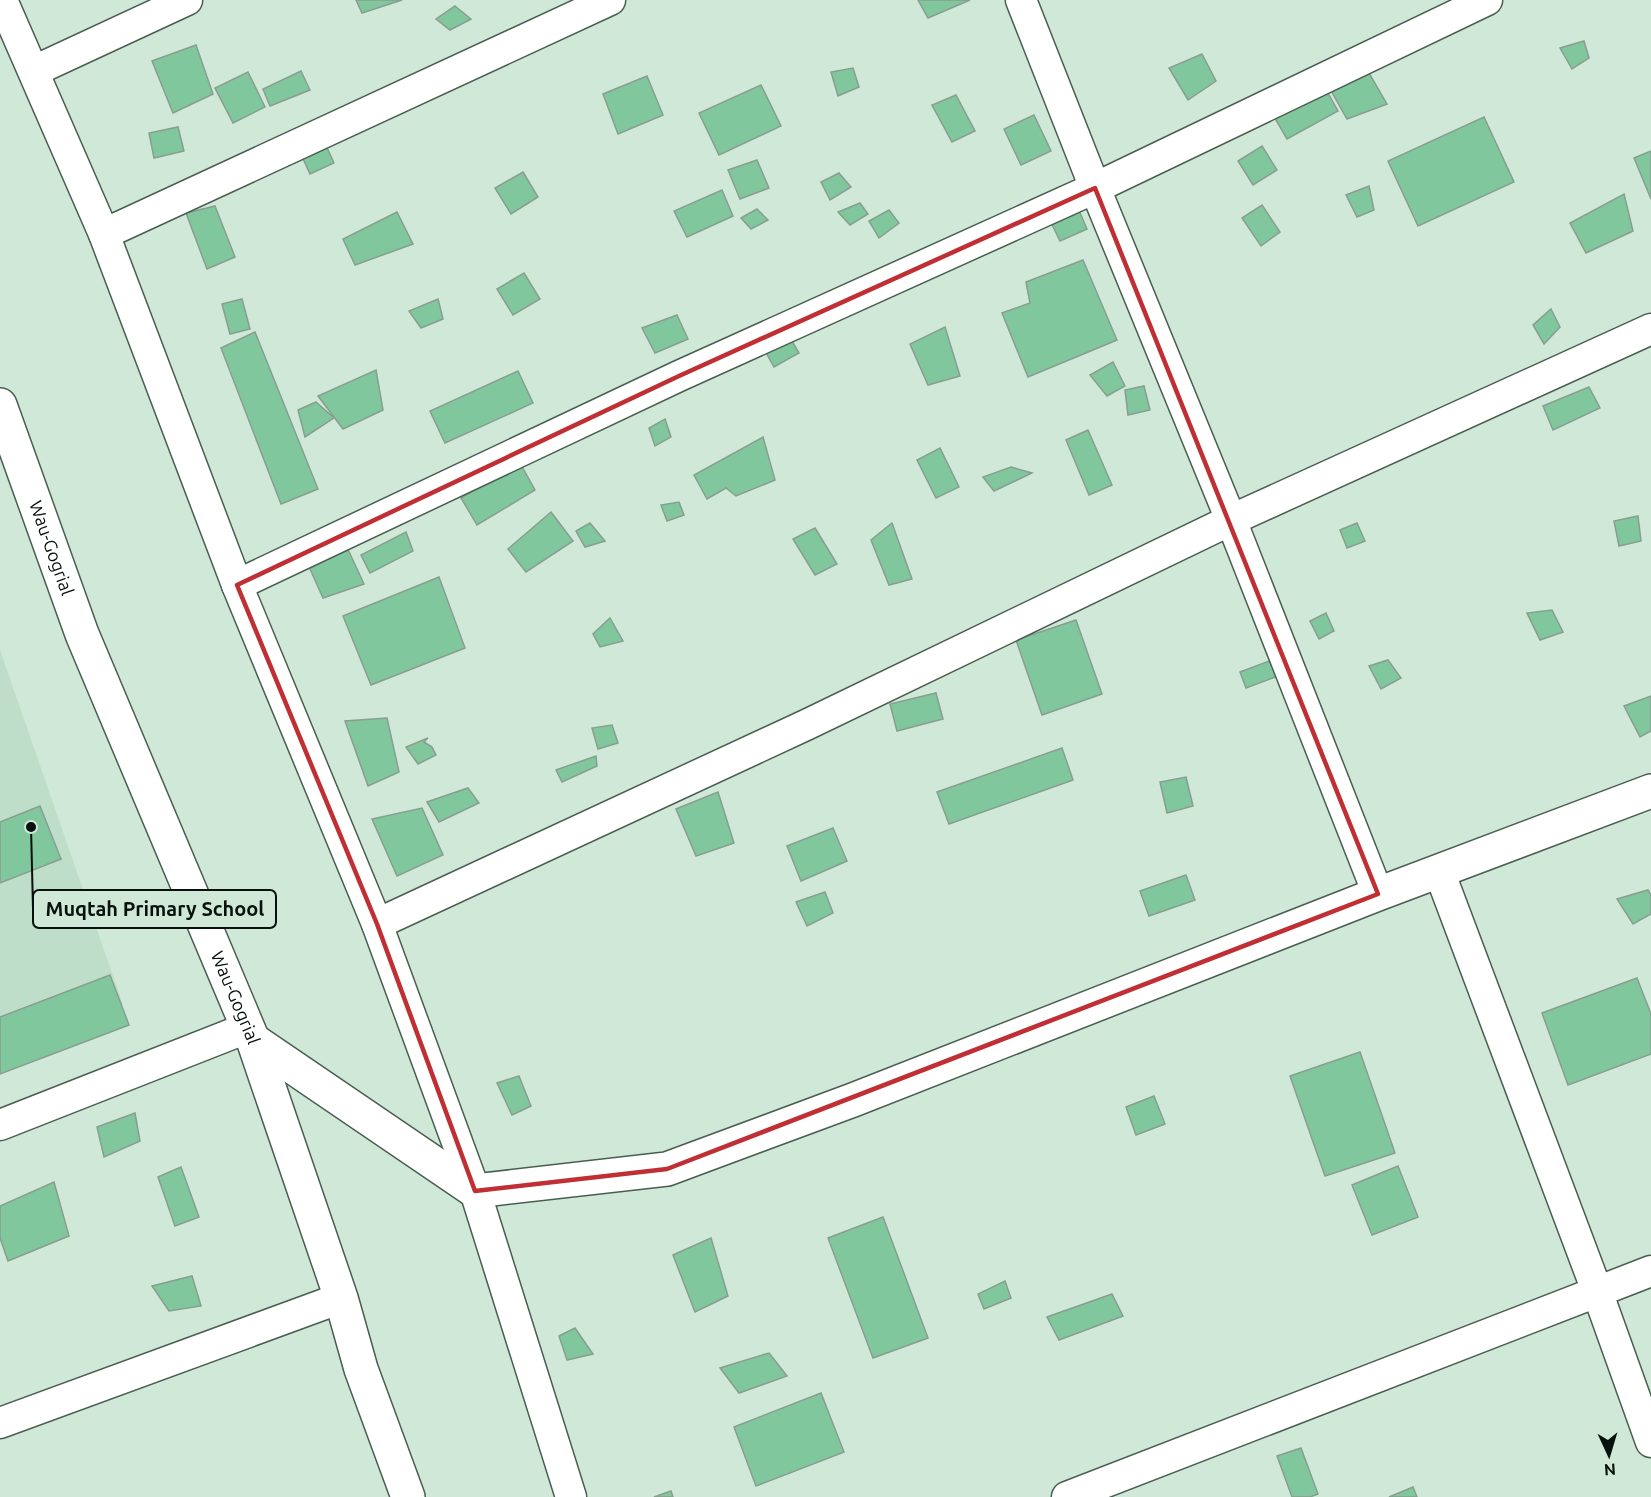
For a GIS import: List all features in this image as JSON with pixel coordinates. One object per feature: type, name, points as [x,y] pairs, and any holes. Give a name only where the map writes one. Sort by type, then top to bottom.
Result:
[{"type":"street","points":[[2,0],[104,234],[237,585],[377,924],[475,1191],[571,1497]]},
{"type":"street","points":[[34,71],[187,0]]},
{"type":"street","points":[[104,234],[610,0]]},
{"type":"street","points":[[1021,0],[1231,520],[1378,894]]},
{"type":"street","points":[[237,585],[679,376],[1095,188],[1487,0]]},
{"type":"street","points":[[377,924],[806,725],[1231,520],[1651,329]]},
{"type":"street","name":"Wau-Gogrial","points":[[0,405],[82,634],[250,1034],[340,1298],[361,1369],[408,1497]]},
{"type":"street","points":[[0,1125],[250,1034],[475,1191],[667,1169],[864,1096],[1378,894],[1651,791]]},
{"type":"street","points":[[1439,872],[1597,1291],[1651,1442]]},
{"type":"street","points":[[1066,1497],[1651,1271]]},
{"type":"street","points":[[0,1422],[340,1298]]},
{"type":"highlighted area","points":[[1095,188],[1378,894],[667,1169],[475,1191],[377,924],[237,585],[679,376]]},
{"type":"shaded area","points":[[0,650],[123,1005],[0,1053]]},
{"type":"building","points":[[356,0],[402,0],[362,13]]},
{"type":"building","points":[[918,0],[970,0],[928,18]]},
{"type":"building","points":[[455,6],[471,19],[450,30],[436,19]]},
{"type":"building","points":[[1584,41],[1589,58],[1572,69],[1560,48]]},
{"type":"building","points":[[196,45],[213,94],[173,113],[152,61]]},
{"type":"building","points":[[1202,54],[1216,81],[1188,100],[1169,68]]},
{"type":"building","points":[[1362,61],[1387,104],[1347,119],[1325,80]]},
{"type":"building","points":[[853,68],[859,87],[838,96],[831,72]]},
{"type":"building","points":[[301,71],[310,90],[270,106],[263,89]]},
{"type":"building","points":[[248,72],[265,107],[233,123],[215,88]]},
{"type":"building","points":[[647,76],[663,115],[618,134],[603,94]]},
{"type":"building","points":[[761,85],[781,126],[719,155],[699,113]]},
{"type":"building","points":[[1324,86],[1338,111],[1287,139],[1273,115]]},
{"type":"building","points":[[956,95],[975,131],[952,142],[932,105]]},
{"type":"building","points":[[1034,115],[1051,151],[1021,165],[1004,129]]},
{"type":"building","points":[[1484,117],[1514,182],[1418,226],[1388,161]]},
{"type":"building","points":[[178,127],[184,151],[154,158],[149,133]]},
{"type":"building","points":[[324,141],[334,163],[310,174],[300,152]]},
{"type":"building","points":[[1262,146],[1277,170],[1253,185],[1238,161]]},
{"type":"building","points":[[1651,151],[1651,199],[1634,158]]},
{"type":"building","points":[[757,160],[769,188],[740,199],[728,170]]},
{"type":"building","points":[[523,172],[538,197],[511,214],[495,188]]},
{"type":"building","points":[[839,173],[851,187],[830,200],[821,182]]},
{"type":"building","points":[[1369,186],[1374,210],[1357,217],[1346,195]]},
{"type":"building","points":[[722,190],[733,216],[687,237],[674,211]]},
{"type":"building","points":[[1624,194],[1633,231],[1586,253],[1570,223]]},
{"type":"building","points":[[1075,201],[1087,229],[1060,241],[1047,214]]},
{"type":"building","points":[[860,203],[868,214],[850,225],[838,212]]},
{"type":"building","points":[[1262,205],[1280,232],[1261,246],[1242,218]]},
{"type":"building","points":[[215,206],[235,257],[207,269],[186,213]]},
{"type":"building","points":[[757,209],[768,220],[751,229],[741,218]]},
{"type":"building","points":[[889,210],[899,223],[879,238],[869,221]]},
{"type":"building","points":[[397,212],[413,244],[355,265],[343,239]]},
{"type":"building","points":[[1083,260],[1117,340],[1028,377],[1002,313],[1030,303],[1026,282]]},
{"type":"building","points":[[524,273],[540,299],[513,315],[497,289]]},
{"type":"building","points":[[242,299],[250,329],[230,334],[222,304]]},
{"type":"building","points":[[438,299],[443,319],[421,328],[409,311]]},
{"type":"building","points":[[1551,309],[1560,327],[1544,344],[1533,325]]},
{"type":"building","points":[[677,315],[688,339],[655,353],[642,328]]},
{"type":"building","points":[[945,327],[960,376],[928,385],[910,344]]},
{"type":"building","points":[[785,329],[799,353],[774,367],[760,342]]},
{"type":"building","points":[[255,332],[318,489],[281,504],[221,348]]},
{"type":"building","points":[[1113,362],[1125,386],[1107,396],[1090,375]]},
{"type":"building","points":[[376,370],[383,410],[343,429],[318,396]]},
{"type":"building","points":[[518,371],[533,403],[445,443],[430,411]]},
{"type":"building","points":[[1144,386],[1150,410],[1128,415],[1125,390]]},
{"type":"building","points":[[1589,387],[1600,408],[1553,430],[1543,406]]},
{"type":"building","points":[[316,402],[334,418],[305,437],[298,410]]},
{"type":"building","points":[[665,419],[671,437],[655,446],[649,428]]},
{"type":"building","points":[[1088,430],[1112,485],[1089,495],[1066,440]]},
{"type":"building","points":[[763,437],[775,480],[736,496],[726,488],[707,499],[694,475]]},
{"type":"building","points":[[940,448],[959,487],[936,498],[917,460]]},
{"type":"building","points":[[520,463],[535,490],[477,525],[461,498]]},
{"type":"building","points":[[1011,467],[1032,473],[994,491],[983,477]]},
{"type":"building","points":[[679,502],[684,515],[667,521],[661,505]]},
{"type":"building","points":[[551,512],[573,541],[526,572],[508,549]]},
{"type":"building","points":[[1638,516],[1641,541],[1619,546],[1614,521]]},
{"type":"building","points":[[590,523],[605,541],[585,547],[576,531]]},
{"type":"building","points":[[892,523],[912,579],[889,585],[871,540]]},
{"type":"building","points":[[1357,523],[1365,541],[1347,548],[1340,530]]},
{"type":"building","points":[[815,528],[837,564],[815,575],[793,539]]},
{"type":"building","points":[[406,532],[413,551],[370,573],[361,555]]},
{"type":"building","points":[[345,543],[364,584],[323,598],[306,560]]},
{"type":"building","points":[[439,577],[465,648],[371,685],[343,616]]},
{"type":"building","points":[[1552,610],[1563,632],[1540,640],[1527,613]]},
{"type":"building","points":[[1326,613],[1334,631],[1319,639],[1310,621]]},
{"type":"building","points":[[610,618],[623,641],[600,647],[593,634]]},
{"type":"building","points":[[1076,620],[1102,694],[1042,715],[1016,640]]},
{"type":"building","points":[[1272,660],[1278,676],[1246,688],[1240,672]]},
{"type":"building","points":[[1388,660],[1401,678],[1381,689],[1369,666]]},
{"type":"building","points":[[936,693],[943,719],[897,731],[890,704]]},
{"type":"building","points":[[1651,696],[1651,731],[1640,737],[1624,706]]},
{"type":"building","points":[[387,718],[399,772],[368,786],[345,721]]},
{"type":"building","points":[[612,725],[618,743],[598,749],[592,728]]},
{"type":"building","points":[[428,738],[424,742],[432,747],[436,755],[418,764],[406,747]]},
{"type":"building","points":[[1062,748],[1073,780],[949,824],[937,792]]},
{"type":"building","points":[[596,756],[597,766],[562,782],[556,770]]},
{"type":"building","points":[[1186,777],[1193,806],[1167,813],[1160,782]]},
{"type":"building","points":[[468,788],[479,803],[439,822],[427,802]]},
{"type":"building","points":[[718,792],[734,843],[696,856],[676,809]]},
{"type":"building","points":[[40,806],[61,859],[0,883],[0,822]]},
{"type":"building","points":[[422,808],[443,855],[397,876],[372,819]]},
{"type":"building","points":[[833,828],[847,861],[801,881],[787,846]]},
{"type":"building","points":[[1186,875],[1195,900],[1149,916],[1140,891]]},
{"type":"building","points":[[1648,890],[1651,895],[1651,914],[1633,924],[1617,899]]},
{"type":"building","points":[[825,892],[833,913],[807,926],[796,902]]},
{"type":"building","points":[[110,975],[129,1025],[0,1074],[0,1017]]},
{"type":"building","points":[[1637,978],[1651,1014],[1651,1054],[1568,1085],[1542,1013]]},
{"type":"building","points":[[1360,1052],[1395,1153],[1325,1176],[1290,1076]]},
{"type":"building","points":[[519,1076],[531,1106],[512,1115],[497,1083]]},
{"type":"building","points":[[1154,1096],[1165,1124],[1136,1135],[1126,1107]]},
{"type":"building","points":[[135,1113],[140,1141],[104,1157],[97,1127]]},
{"type":"building","points":[[1398,1166],[1418,1217],[1372,1235],[1352,1185]]},
{"type":"building","points":[[181,1167],[199,1217],[175,1226],[158,1177]]},
{"type":"building","points":[[54,1182],[69,1236],[8,1261],[0,1238],[0,1206]]},
{"type":"building","points":[[883,1217],[928,1338],[873,1358],[828,1238]]},
{"type":"building","points":[[711,1238],[728,1296],[695,1312],[673,1255]]},
{"type":"building","points":[[192,1276],[201,1306],[169,1311],[152,1286]]},
{"type":"building","points":[[1005,1281],[1011,1298],[984,1309],[978,1294]]},
{"type":"building","points":[[1112,1294],[1123,1316],[1059,1340],[1047,1317]]},
{"type":"building","points":[[575,1328],[593,1354],[567,1360],[559,1336]]},
{"type":"building","points":[[769,1353],[787,1376],[739,1393],[720,1368]]},
{"type":"building","points":[[821,1393],[844,1452],[756,1486],[734,1427]]},
{"type":"building","points":[[1301,1448],[1318,1494],[1310,1497],[1292,1497],[1277,1456]]},
{"type":"building","points":[[1413,1487],[1417,1497],[1389,1497]]},
{"type":"building","points":[[671,1491],[673,1497],[654,1497]]},
{"type":"place","name":"Muqtah Primary School","points":[[31,827]]}]
